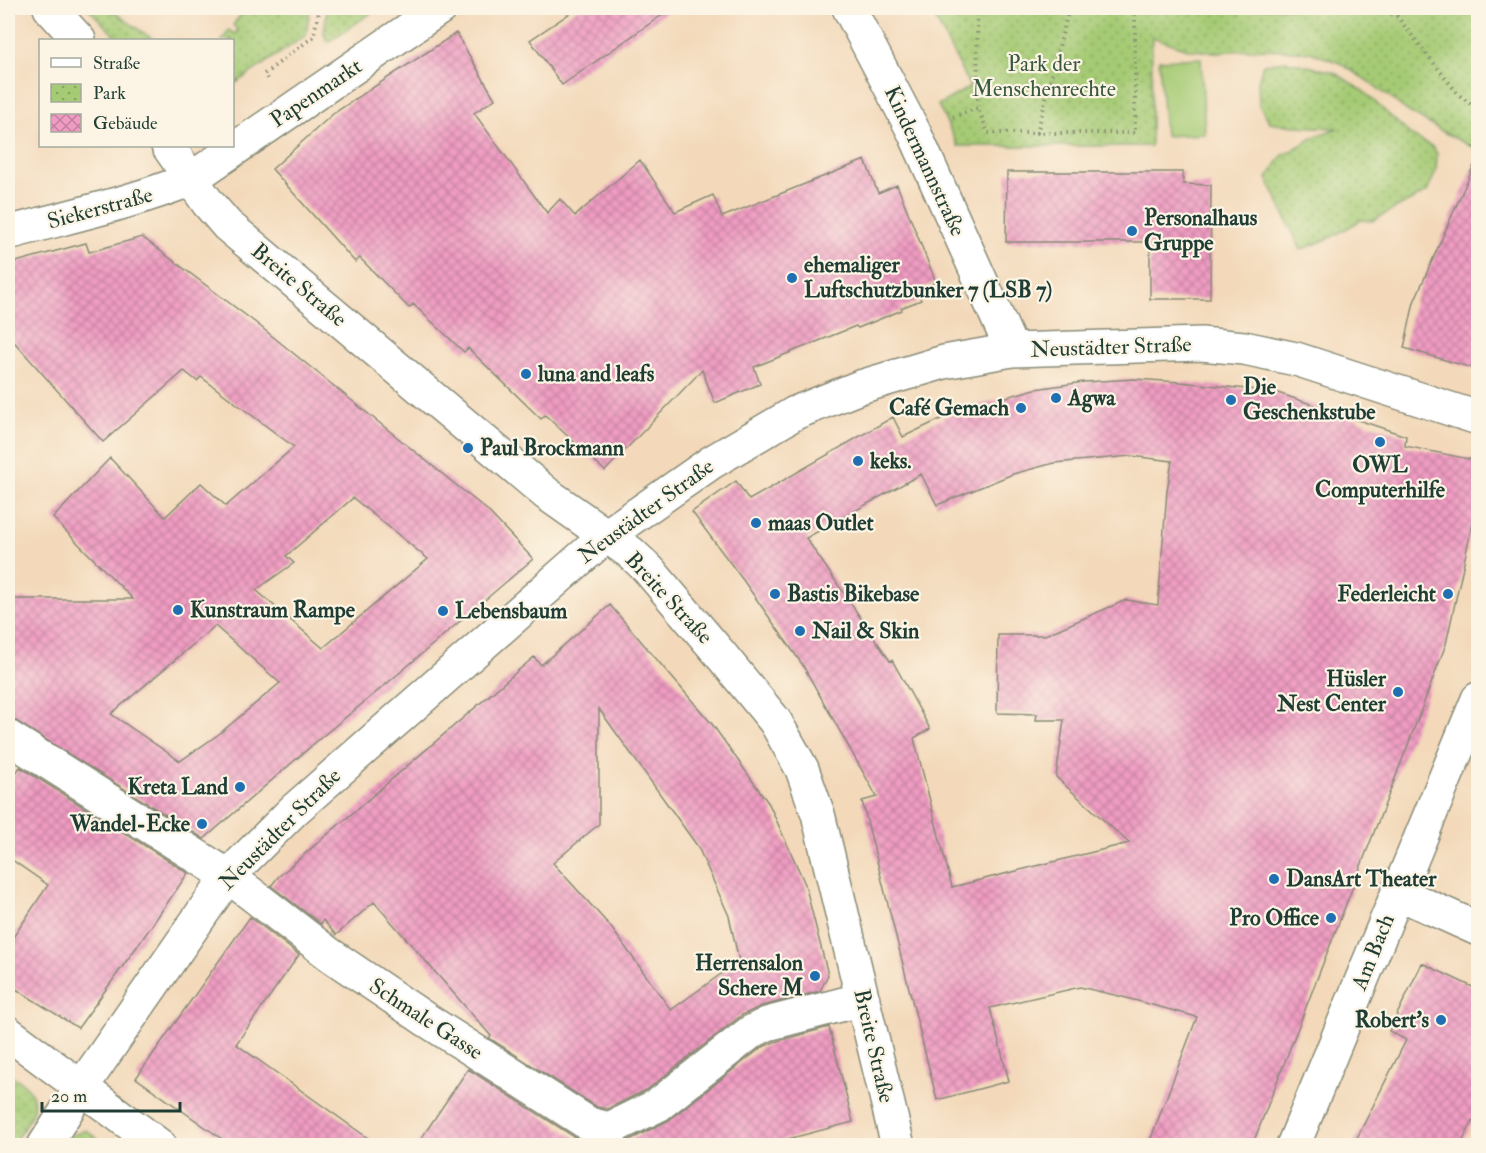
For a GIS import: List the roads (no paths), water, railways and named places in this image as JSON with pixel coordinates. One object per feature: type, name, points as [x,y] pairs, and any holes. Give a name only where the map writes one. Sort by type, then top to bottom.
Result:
[{"type":"street","points":[[50,8],[78,39]]},
{"type":"street","name":"Papenmarkt","points":[[190,179],[441,8]]},
{"type":"street","name":"Kindermannstraße","points":[[849,8],[914,132],[1012,350]]},
{"type":"street","name":"Breite Straße","points":[[169,147],[190,179],[227,225],[547,494],[631,553],[648,569],[775,721],[802,769],[818,814],[898,1146]]},
{"type":"street","name":"Siekerstraße","points":[[8,232],[135,199],[190,179]]},
{"type":"street","name":"Neustädter Straße","points":[[44,1146],[81,1088],[228,876],[294,810],[606,536],[712,462],[795,413],[860,387],[944,362],[1012,350],[1201,344],[1244,348],[1296,360],[1479,418]]},
{"type":"street","name":"Am Bach","points":[[1293,1146],[1479,699]]},
{"type":"street","name":"Schmale Gasse","points":[[8,737],[228,876],[329,954],[588,1124],[609,1129],[658,1105],[751,1032],[767,1024],[863,999]]},
{"type":"street","name":"Am Bach","points":[[1398,892],[1479,929]]},
{"type":"street","points":[[8,1033],[160,1146]]},
{"type":"place","name":"Personalhaus Gruppe","points":[[1132,231]]},
{"type":"place","name":"ehemaliger Luftschutzbunker 7 (LSB 7)","points":[[792,278]]},
{"type":"place","name":"luna and leafs","points":[[526,374]]},
{"type":"place","name":"Agwa","points":[[1056,398]]},
{"type":"place","name":"Die Geschenkstube","points":[[1231,400]]},
{"type":"place","name":"Café Gemach","points":[[1021,408]]},
{"type":"place","name":"OWL Computerhilfe","points":[[1380,442]]},
{"type":"place","name":"Paul Brockmann","points":[[468,448]]},
{"type":"place","name":"keks.","points":[[858,461]]},
{"type":"place","name":"maas Outlet","points":[[756,523]]},
{"type":"place","name":"Bastis Bikebase","points":[[775,594]]},
{"type":"place","name":"Federleicht","points":[[1448,594]]},
{"type":"place","name":"Kunstraum Rampe","points":[[178,610]]},
{"type":"place","name":"Lebensbaum","points":[[443,611]]},
{"type":"place","name":"Nail & Skin","points":[[800,631]]},
{"type":"place","name":"Hüsler Nest Center","points":[[1398,692]]},
{"type":"place","name":"Kreta Land","points":[[240,787]]},
{"type":"place","name":"Wandel-Ecke","points":[[202,824]]},
{"type":"place","name":"DansArt Theater","points":[[1274,879]]},
{"type":"place","name":"Pro Office","points":[[1331,918]]},
{"type":"place","name":"Herrensalon Schere M","points":[[815,976]]},
{"type":"place","name":"Robert's","points":[[1441,1020]]},
{"type":"park label","name":"Park der Menschenrechte","points":[[1044,76]]}]
